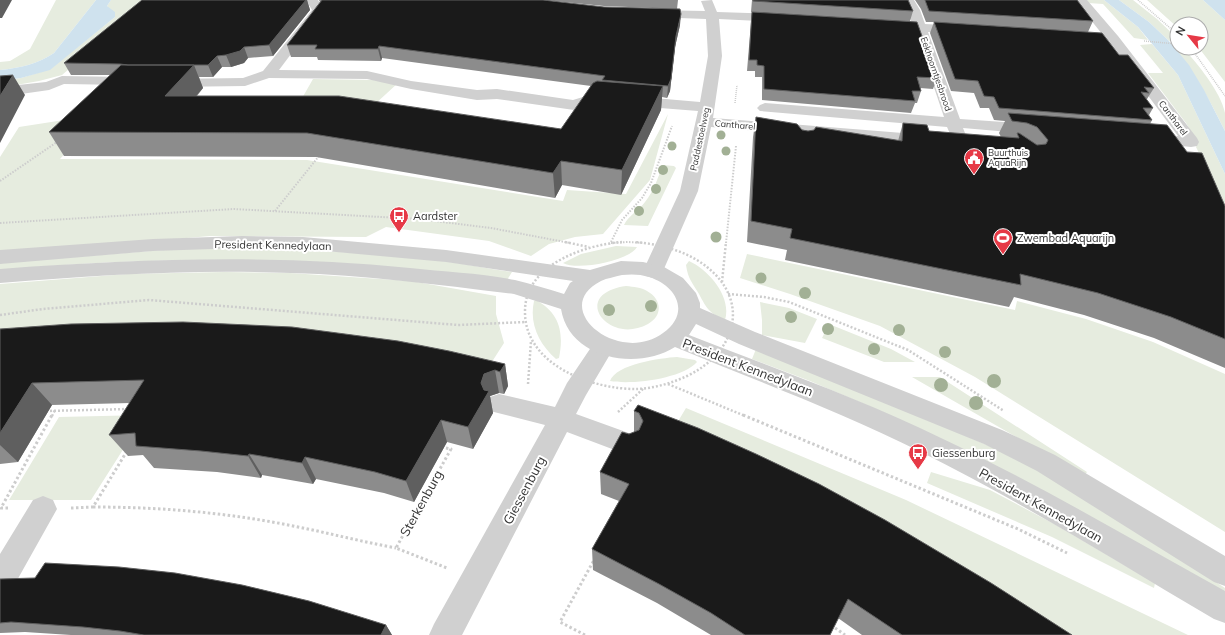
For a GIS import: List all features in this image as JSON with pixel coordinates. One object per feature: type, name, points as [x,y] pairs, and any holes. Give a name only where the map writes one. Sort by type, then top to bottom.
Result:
[{"type":"street","points":[[268,74],[318,10],[312,0]]},
{"type":"street","name":"Eekhoorntjesbrood","points":[[908,0],[910,6],[914,10],[952,122]]},
{"type":"street","name":"Cantharel","points":[[1081,0],[1114,39],[1191,142],[1136,137]]},
{"type":"street","points":[[643,13],[710,7],[797,19]]},
{"type":"street","name":"Paddestoelweg","points":[[653,271],[689,191],[715,56],[710,7]]},
{"type":"street","name":"Eekhoorntjesbrood","points":[[874,24],[972,30]]},
{"type":"street","points":[[1061,36],[1114,39]]},
{"type":"street","points":[[0,92],[49,86],[62,80],[126,81],[136,83],[245,82],[268,74],[367,75],[411,86],[477,95],[497,94],[574,105],[596,98],[705,114]]},
{"type":"street","name":"Cantharel","points":[[765,108],[1043,129]]},
{"type":"street","name":"Cantharel","points":[[705,114],[960,142],[952,122]]},
{"type":"street","name":"President Kennedylaan","points":[[0,257],[153,245],[242,242],[304,243],[446,256],[592,277]]},
{"type":"street","name":"President Kennedylaan","points":[[0,276],[135,267],[291,266],[393,273],[514,287],[571,304]]},
{"type":"street","points":[[621,268],[638,268],[653,271],[668,278],[680,287],[688,299],[690,312],[685,325],[674,338],[659,346],[641,350],[622,350],[604,346],[589,339],[578,328],[572,316],[571,304],[578,289],[592,277],[606,271],[621,268]]},
{"type":"street","points":[[690,312],[747,338],[993,437],[1046,463],[1225,572]]},
{"type":"street","name":"President Kennedylaan","points":[[674,338],[828,398],[930,445],[1036,500],[1225,608]]},
{"type":"street","name":"Giessenburg","points":[[445,635],[576,390],[604,346]]},
{"type":"street","points":[[499,404],[561,419],[628,444]]},
{"type":"street","points":[[0,581],[43,509]]},
{"type":"path","points":[[1138,0],[1169,27]]},
{"type":"path","points":[[1147,42],[1169,44]]},
{"type":"path","points":[[1197,56],[1225,96]]},
{"type":"path","points":[[0,181],[58,142]]},
{"type":"path","points":[[274,211],[319,156]]},
{"type":"path","points":[[0,315],[43,309],[149,300],[458,325],[525,322]]},
{"type":"path","points":[[668,384],[1018,529],[1072,556]]},
{"type":"path","points":[[62,409],[65,404]]},
{"type":"path","points":[[40,411],[62,409],[130,408]]},
{"type":"path","points":[[39,439],[55,410]]},
{"type":"path","name":"Sterkenburg","points":[[436,446],[451,449],[396,548],[476,579]]},
{"type":"path","points":[[93,507],[137,507],[195,511],[269,521],[396,548]]},
{"type":"path","points":[[585,635],[560,622],[598,553]]},
{"type":"path","points":[[828,624],[839,633],[846,635]]},
{"type":"shaded area","points":[[56,0],[96,0],[54,53],[28,65],[0,70],[0,62],[10,61],[30,49]]},
{"type":"shaded area","points":[[111,0],[144,0],[136,12],[62,75],[16,85],[0,81],[21,78],[50,69],[115,17],[107,6]]},
{"type":"shaded area","points":[[1086,0],[1104,0],[1138,27],[1148,40],[1134,38],[1103,4],[1088,3]]},
{"type":"shaded area","points":[[1119,0],[1133,0],[1157,19],[1169,30],[1169,41],[1149,22]]},
{"type":"shaded area","points":[[1147,0],[1203,0],[1225,20],[1225,82],[1205,56],[1209,56],[1209,16],[1169,16],[1169,20]]},
{"type":"shaded area","points":[[1152,44],[1178,75],[1225,174],[1225,206],[1196,147],[1198,143],[1186,123],[1148,73],[1163,73],[1140,45]]},
{"type":"shaded area","points":[[1181,56],[1190,56],[1214,87],[1223,105],[1225,113],[1225,131],[1201,86]]},
{"type":"shaded area","points":[[313,79],[373,80],[398,83],[362,116],[293,114]]},
{"type":"shaded area","points":[[668,114],[650,180],[603,234],[575,237],[549,244],[531,256],[489,241],[386,227],[366,237],[210,236],[0,254],[0,157],[19,127],[77,118],[96,119],[60,159],[307,160],[563,201],[567,190],[626,194]]},
{"type":"shaded area","points":[[663,165],[674,166],[676,168],[648,226],[624,225],[648,198],[656,184]]},
{"type":"shaded area","points":[[616,246],[637,247],[624,257],[602,263],[579,266],[563,263],[581,254]]},
{"type":"shaded area","points":[[238,248],[391,255],[451,262],[512,272],[507,280],[380,266],[254,260],[127,262],[0,270],[0,263],[176,249]]},
{"type":"shaded area","points":[[747,254],[1015,310],[1017,301],[1086,319],[1153,342],[1225,374],[1225,532],[975,377],[880,326],[740,278]]},
{"type":"shaded area","points":[[689,261],[704,271],[717,285],[725,302],[725,320],[712,313],[704,303],[688,274],[686,265]]},
{"type":"shaded area","points":[[225,272],[290,273],[411,281],[496,296],[496,314],[504,343],[488,368],[0,343],[0,284],[127,274]]},
{"type":"shaded area","points":[[626,286],[637,287],[647,291],[656,298],[659,308],[653,321],[633,329],[620,328],[608,324],[601,316],[597,307],[600,298],[609,291]]},
{"type":"shaded area","points":[[536,300],[550,311],[558,324],[561,340],[559,358],[556,359],[545,347],[534,326],[533,309],[534,301]]},
{"type":"shaded area","points":[[760,302],[789,308],[817,319],[805,343],[762,335]]},
{"type":"shaded area","points":[[829,324],[891,349],[915,362],[884,362],[822,338]]},
{"type":"shaded area","points":[[756,349],[846,384],[1019,459],[1136,529],[1225,588],[1225,597],[883,412],[810,381],[752,359]]},
{"type":"shaded area","points":[[677,357],[695,360],[697,362],[690,368],[668,377],[630,382],[610,381],[614,375],[630,366]]},
{"type":"shaded area","points":[[912,377],[940,377],[1087,472],[1084,476]]},
{"type":"shaded area","points":[[686,408],[906,500],[1188,635],[1060,635],[674,428]]},
{"type":"shaded area","points":[[145,415],[91,500],[9,500],[59,417]]},
{"type":"shaded area","points":[[931,472],[990,490],[1056,525],[1155,583],[1154,588],[1052,537],[927,483]]},
{"type":"water","points":[[96,0],[111,0],[107,6],[115,12],[115,17],[50,70],[21,78],[0,81],[0,70],[28,65],[54,53]]},
{"type":"water","points":[[1104,0],[1119,0],[1149,22],[1169,41],[1169,56],[1182,56],[1189,65],[1225,131],[1225,174],[1178,75],[1138,27]]},
{"type":"water","points":[[1203,0],[1225,0],[1225,20]]},
{"type":"building","points":[[142,0],[306,0],[269,45],[244,47],[240,51],[217,56],[208,65],[64,63]]},
{"type":"building","points":[[322,0],[543,0],[604,7],[680,9],[681,14],[676,36],[671,79],[668,86],[602,80],[605,76],[379,46],[378,49],[315,49],[317,45],[287,45]]},
{"type":"building","points":[[908,0],[913,11],[753,1]]},
{"type":"building","points":[[925,0],[1077,0],[1093,21],[929,11]]},
{"type":"building","points":[[752,12],[917,22],[937,78],[917,77],[921,91],[912,91],[915,101],[764,89],[764,66],[757,65],[757,60],[749,60]]},
{"type":"building","points":[[934,22],[1102,33],[1119,55],[1128,55],[1154,88],[1144,87],[1149,93],[1141,92],[1153,108],[1143,108],[1152,120],[999,108],[994,97],[984,96],[978,81],[955,79]]},
{"type":"building","points":[[121,65],[194,65],[165,96],[339,96],[561,129],[593,83],[597,81],[663,86],[622,170],[561,161],[553,173],[307,133],[49,132]]},
{"type":"building","points":[[13,75],[0,96],[0,76]]},
{"type":"building","name":"Zwembad Aquarijn","points":[[1008,113],[1167,125],[1187,152],[1202,153],[1225,206],[1225,339],[1171,317],[1098,293],[1020,274],[1021,285],[790,238],[792,229],[751,221],[756,117],[797,124],[802,130],[808,131],[814,130],[816,127],[902,141],[903,123],[927,125],[929,131],[1019,138],[1017,133],[1019,133],[1037,145],[1046,144],[1048,140],[1037,127],[1027,123],[1012,121]]},
{"type":"building","points":[[183,322],[292,327],[398,341],[505,364],[500,372],[495,370],[484,374],[481,383],[484,390],[489,391],[468,427],[441,420],[406,481],[375,472],[305,457],[302,463],[249,454],[248,456],[136,446],[135,433],[109,435],[144,380],[32,383],[0,433],[0,329],[71,324]]},
{"type":"building","points":[[638,405],[698,428],[819,484],[885,520],[991,583],[1072,635],[902,635],[848,599],[830,635],[745,635],[711,613],[592,549],[629,484],[600,472],[622,432],[629,434],[639,430],[643,421],[639,413],[634,411]]},
{"type":"building","points":[[45,563],[119,567],[175,573],[242,585],[309,601],[386,625],[381,635],[144,635],[83,627],[11,622],[0,623],[0,579],[35,578]]},
{"type":"place","name":"Buurthuis AquaRijn","points":[[974,175]]},
{"type":"place","name":"Aardster","points":[[399,233]]},
{"type":"place","name":"Zwembad Aquarijn","points":[[1003,255]]},
{"type":"place","name":"Giessenburg","points":[[918,470]]}]
